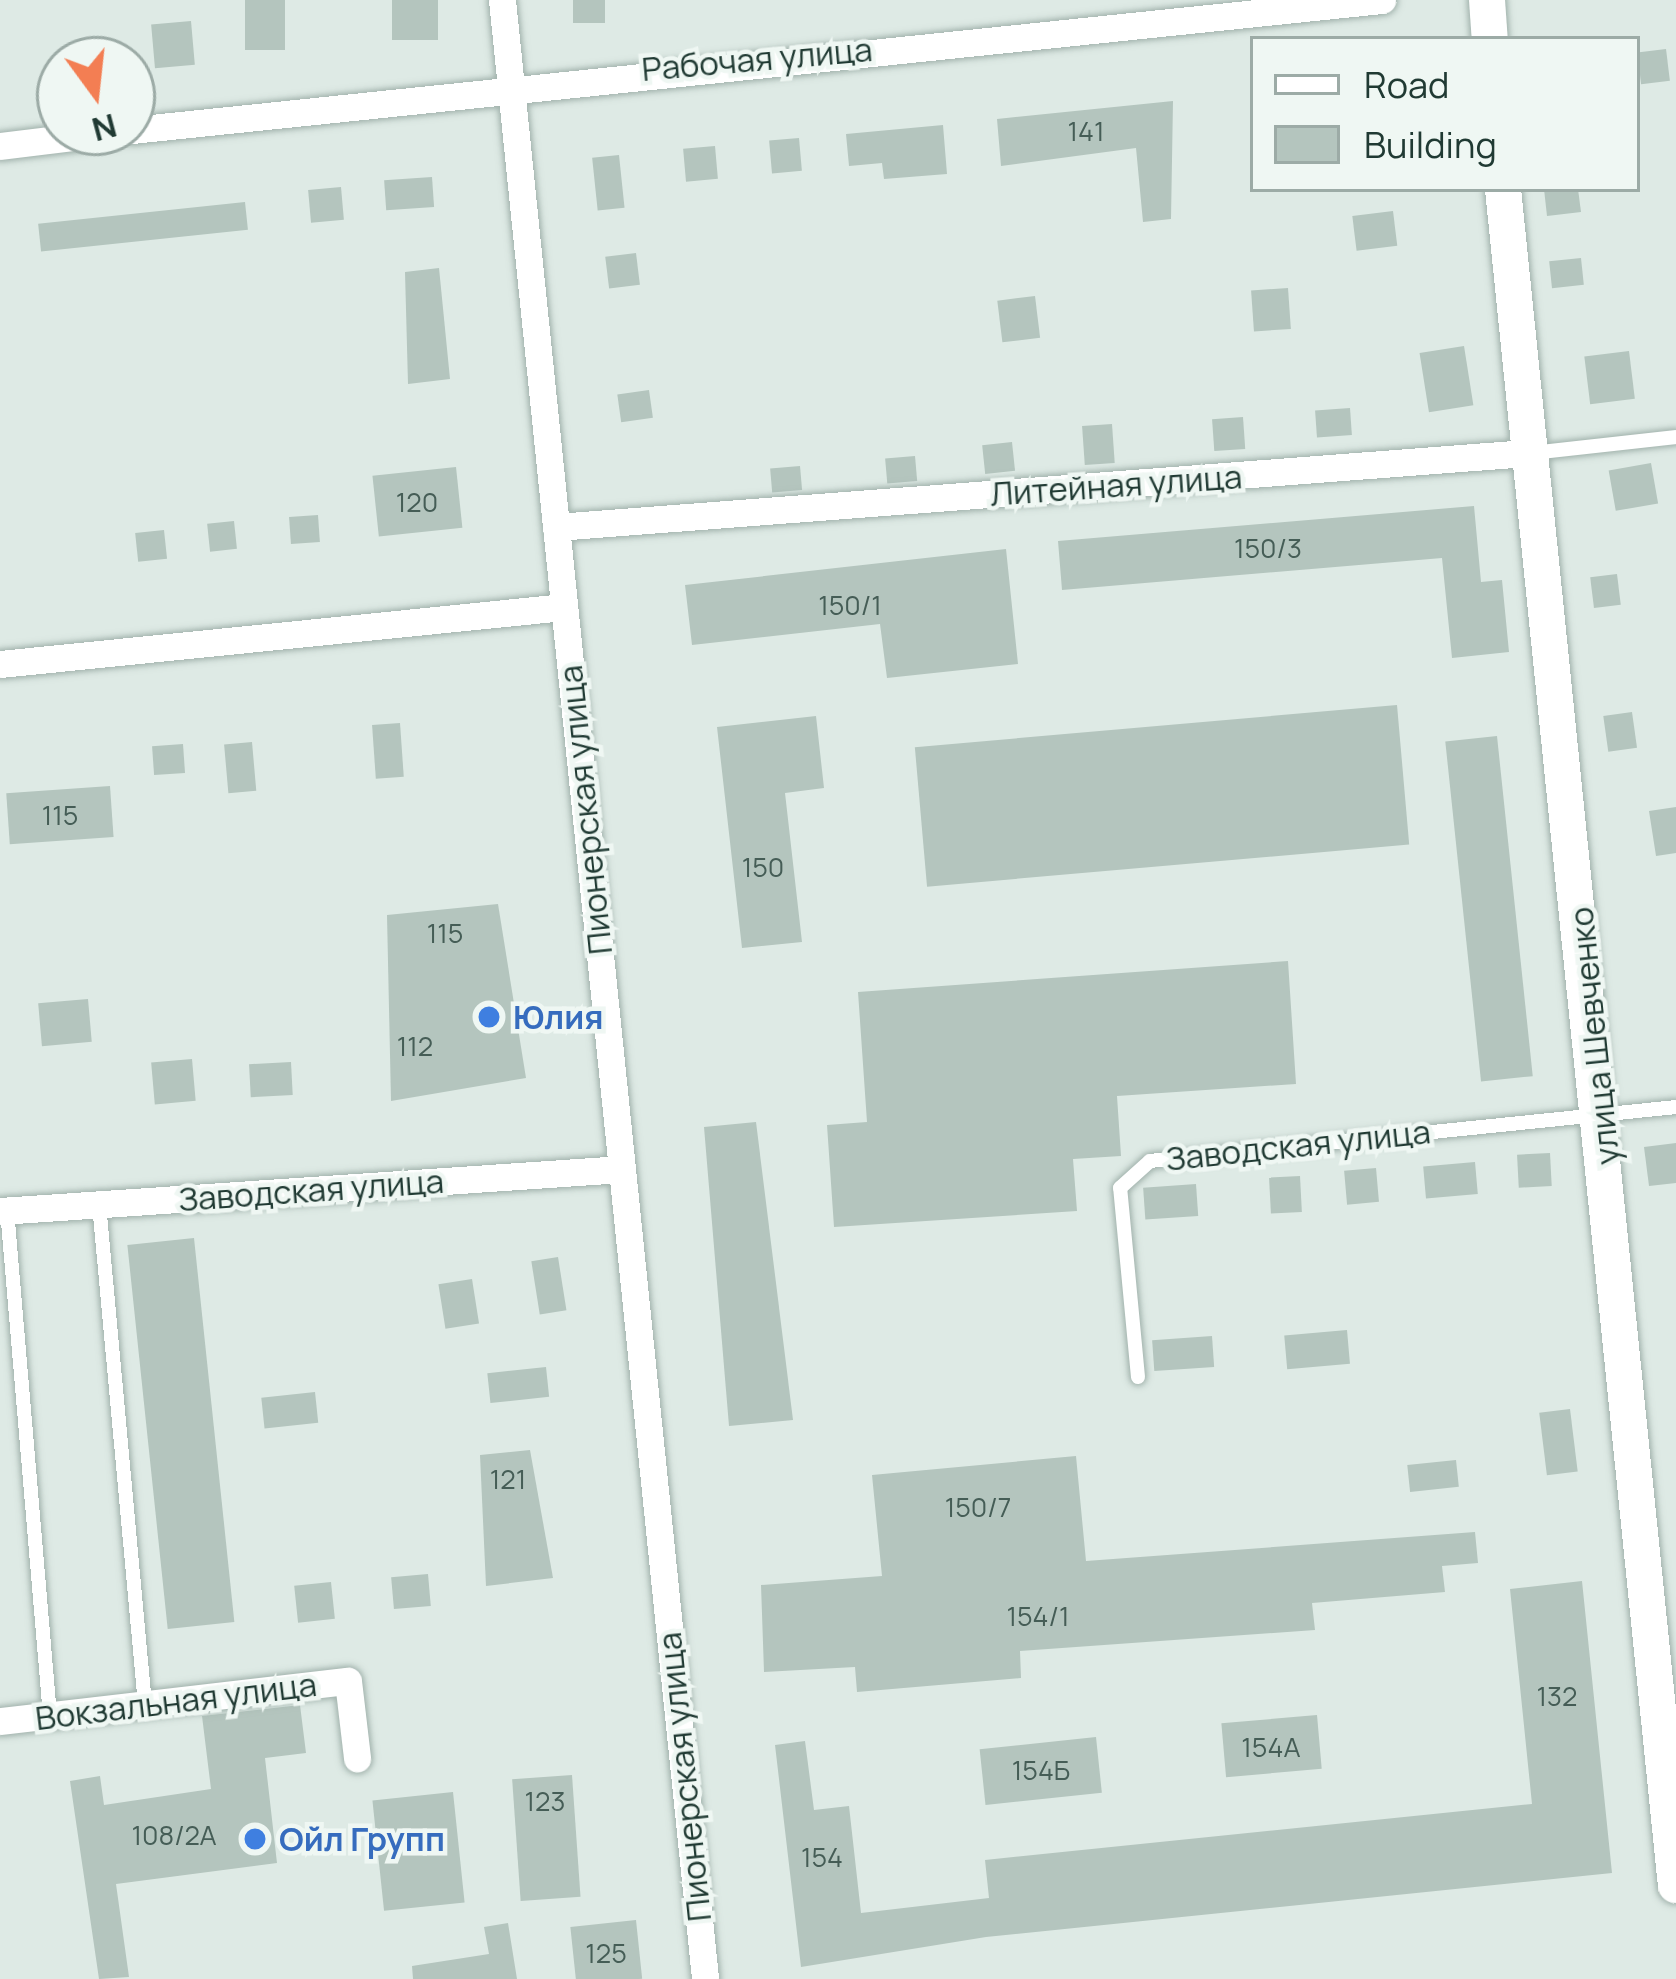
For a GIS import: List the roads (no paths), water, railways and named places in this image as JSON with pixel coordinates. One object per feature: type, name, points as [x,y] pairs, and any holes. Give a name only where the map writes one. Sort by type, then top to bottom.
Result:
[{"type":"street","name":"Пионерская улица","points":[[502,0],[705,1979]]},
{"type":"street","name":"Рабочая улица","points":[[156,127],[510,82],[1382,0]]},
{"type":"street","points":[[1487,0],[1490,36]]},
{"type":"street","points":[[0,146],[36,142]]},
{"type":"street","name":"улица Шевченко","points":[[1503,192],[1526,453],[1604,1111],[1676,1885]]},
{"type":"street","name":"Литейная улица","points":[[556,527],[1526,453]]},
{"type":"street","points":[[0,664],[564,608]]},
{"type":"street","name":"Заводская улица","points":[[4,1210],[622,1169]]},
{"type":"street","name":"Вокзальная улица","points":[[0,1721],[348,1681],[357,1758]]},
{"type":"lane","name":"Литейная улица","points":[[1526,453],[1676,437]]},
{"type":"lane","name":"Заводская улица","points":[[1138,1377],[1120,1188],[1150,1161],[1676,1107]]},
{"type":"lane","points":[[99,1204],[146,1705]]},
{"type":"lane","points":[[4,1210],[50,1715]]},
{"type":"place","name":"Юлия","points":[[489,1017]]},
{"type":"place","name":"Ойл Групп","points":[[255,1839]]}]
